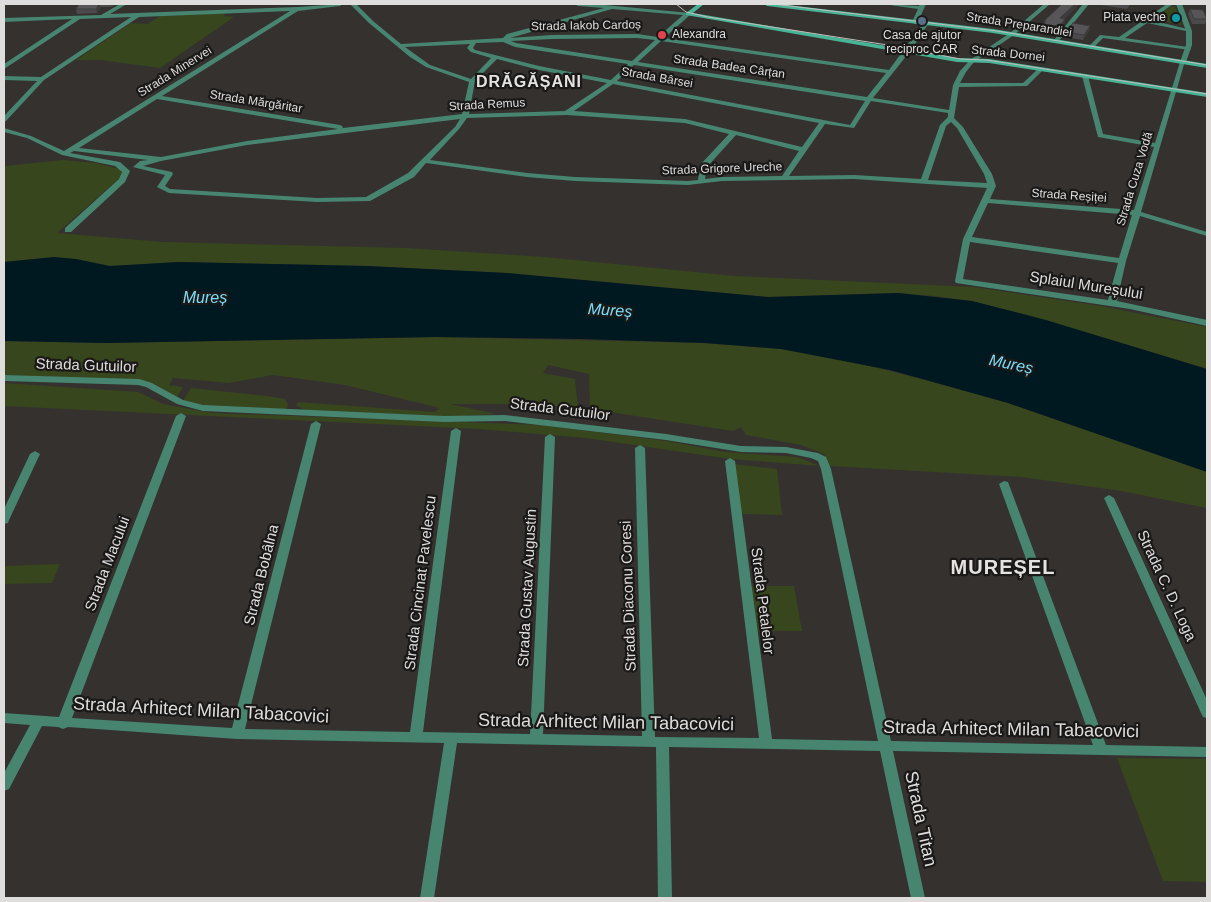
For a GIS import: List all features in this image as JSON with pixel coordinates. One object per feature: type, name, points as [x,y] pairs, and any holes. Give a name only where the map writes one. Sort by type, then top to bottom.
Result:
[{"type":"main road","points":[[688,14],[701,4]]},
{"type":"main road","name":"Strada Preparandiei","points":[[767,4],[1012,34],[1207,66]]},
{"type":"main road","name":"Strada Dornei","points":[[688,14],[972,61],[987,61],[1207,95]]},
{"type":"street","points":[[103,16],[124,4]]},
{"type":"street","points":[[4,20],[297,9],[340,4]]},
{"type":"street","points":[[353,4],[400,46],[428,66],[472,81]]},
{"type":"street","points":[[578,4],[688,14]]},
{"type":"street","points":[[649,11],[655,4]]},
{"type":"street","points":[[886,4],[922,6],[915,22]]},
{"type":"street","points":[[924,181],[942,126],[952,115],[956,85],[963,71],[972,61],[1012,34],[1047,4]]},
{"type":"street","points":[[1056,41],[1086,4]]},
{"type":"street","points":[[1120,39],[1170,4]]},
{"type":"street","points":[[1179,4],[1189,31]]},
{"type":"street","points":[[504,40],[509,35],[610,8]]},
{"type":"street","name":"Strada Minervei","points":[[64,154],[297,9]]},
{"type":"street","points":[[4,120],[42,79],[138,14]]},
{"type":"street","points":[[567,113],[612,82],[688,14]]},
{"type":"street","points":[[4,67],[80,17]]},
{"type":"street","points":[[1146,21],[1189,31]]},
{"type":"street","points":[[869,99],[908,50],[926,23]]},
{"type":"street","name":"Strada Cuza Vodă","points":[[1112,303],[1122,261],[1188,49],[1189,31]]},
{"type":"street","name":"Strada Iakob Cardoș","points":[[400,46],[574,36],[637,36],[890,72]]},
{"type":"street","points":[[1091,47],[1102,36],[1188,49]]},
{"type":"street","name":"Strada Badea Cârțan","points":[[504,40],[515,45],[869,99],[952,115]]},
{"type":"street","name":"Strada Bârsei","points":[[475,41],[470,50],[539,68],[852,127],[869,99]]},
{"type":"street","points":[[161,159],[143,163],[137,167],[169,174],[161,187],[169,191],[317,200],[367,199],[411,175],[465,116],[472,81],[495,57]]},
{"type":"street","points":[[956,85],[1025,85],[1040,69]]},
{"type":"street","points":[[1085,76],[1100,136],[1157,145]]},
{"type":"street","points":[[4,78],[42,79]]},
{"type":"street","name":"Strada Mărgăritar","points":[[156,97],[351,129]]},
{"type":"street","name":"Strada Remus","points":[[161,159],[247,143],[465,116],[567,113],[685,121],[804,150]]},
{"type":"street","points":[[952,115],[988,174],[992,186],[967,239],[1122,261]]},
{"type":"street","points":[[784,178],[823,122]]},
{"type":"street","points":[[942,126],[960,127]]},
{"type":"street","points":[[4,130],[29,137],[64,154],[116,164],[126,174],[114,189],[68,230]]},
{"type":"street","points":[[700,182],[702,166],[734,132]]},
{"type":"street","points":[[74,149],[161,159]]},
{"type":"street","name":"Strada Grigore Ureche","points":[[424,161],[548,177],[680,183],[722,179],[862,178],[992,186]]},
{"type":"street","name":"Strada Reșiței","points":[[986,201],[1137,213],[1207,234]]},
{"type":"street","name":"Splaiul Mureșului","points":[[967,239],[959,281],[1112,303],[1207,323]]},
{"type":"street","name":"Strada Gutuilor","points":[[4,378],[139,382],[149,384],[180,402],[202,408],[444,419],[504,418],[666,437],[741,449],[814,454],[822,460],[826,469],[886,747]]},
{"type":"street","name":"Strada Macului","points":[[63,724],[181,416]]},
{"type":"street","name":"Strada Bobâlna","points":[[237,734],[316,424]]},
{"type":"street","name":"Strada Cincinat Pavelescu","points":[[416,738],[456,431]]},
{"type":"street","name":"Strada Gustav Augustin","points":[[536,740],[550,437]]},
{"type":"street","name":"Strada Diaconu Coresi","points":[[640,448],[665,898]]},
{"type":"street","points":[[4,520],[35,454]]},
{"type":"street","name":"Strada Petalelor","points":[[730,461],[766,744]]},
{"type":"street","points":[[1004,484],[1102,750]]},
{"type":"street","name":"Strada C. D. Loga","points":[[1109,498],[1207,713]]},
{"type":"street","name":"Strada Arhitect Milan Tabacovici","points":[[4,718],[63,724],[237,734],[1207,752]]},
{"type":"street","points":[[4,785],[38,722]]},
{"type":"street","points":[[427,898],[451,739]]},
{"type":"street","name":"Strada Titan","points":[[886,747],[918,898]]},
{"type":"green space","points":[[1171,6],[1175,7],[1182,25],[1153,20]]},
{"type":"green space","points":[[225,13],[224,16],[234,17],[160,68],[100,60],[76,60],[131,23],[148,24],[160,16]]},
{"type":"green space","points":[[63,160],[96,163],[119,169],[123,175],[57,233],[163,242],[406,248],[545,257],[735,276],[974,287],[1101,306],[1207,327],[1207,369],[1027,315],[972,301],[934,296],[898,293],[768,297],[507,273],[368,266],[179,262],[110,266],[46,258],[4,262],[4,166]]},
{"type":"green space","points":[[437,337],[704,343],[781,349],[833,357],[1008,403],[1207,472],[1207,508],[1121,491],[1021,477],[830,466],[824,454],[801,445],[746,435],[741,427],[733,431],[590,409],[589,374],[548,365],[543,373],[575,379],[578,408],[528,404],[450,404],[496,414],[446,417],[305,410],[296,405],[298,402],[434,412],[440,408],[345,385],[273,375],[229,383],[173,378],[169,385],[183,387],[177,397],[155,384],[138,381],[4,375],[4,341],[106,343]]},
{"type":"green space","points":[[4,383],[138,392],[163,404],[212,413],[542,425],[667,441],[725,452],[797,457],[820,466],[730,459],[586,438],[479,429],[4,406]]},
{"type":"green space","points":[[191,388],[267,396],[285,399],[288,404],[286,410],[208,407],[183,401]]},
{"type":"green space","points":[[733,464],[777,469],[782,515],[740,514]]},
{"type":"green space","points":[[60,564],[52,583],[4,584],[4,566]]},
{"type":"green space","points":[[751,586],[794,586],[802,631],[757,631]]},
{"type":"green space","points":[[1117,758],[1207,759],[1207,882],[1163,881]]},
{"type":"water","name":"Mureș","points":[[54,257],[76,259],[110,266],[179,262],[368,266],[507,273],[768,297],[898,293],[972,301],[1046,320],[1207,369],[1207,472],[1008,403],[890,370],[781,349],[704,343],[437,337],[106,343],[4,341],[4,262]]},
{"type":"building","points":[[79,4],[99,4],[96,9],[76,9]]},
{"type":"building","points":[[1062,4],[1075,4],[1060,18],[1065,19],[1056,30],[1041,27],[1046,21],[1044,21]]},
{"type":"building","points":[[1190,9],[1203,10],[1207,19],[1194,19]]},
{"type":"building","points":[[1073,23],[1090,26],[1084,35],[1066,32]]},
{"type":"tram line","points":[[676,4],[686,12],[708,17],[894,46],[960,59],[987,60],[1207,94]]},
{"type":"tram line","points":[[773,4],[997,31],[1207,65]]},
{"type":"place","name":"Piata veche","points":[[1176,18]]},
{"type":"place","name":"Casa de ajutor reciproc CAR","points":[[922,21]]},
{"type":"place","name":"Alexandra","points":[[662,35]]},
{"type":"district","name":"DRĂGĂȘANI","points":[[529,83]]},
{"type":"district","name":"MUREȘEL","points":[[1003,568]]}]
